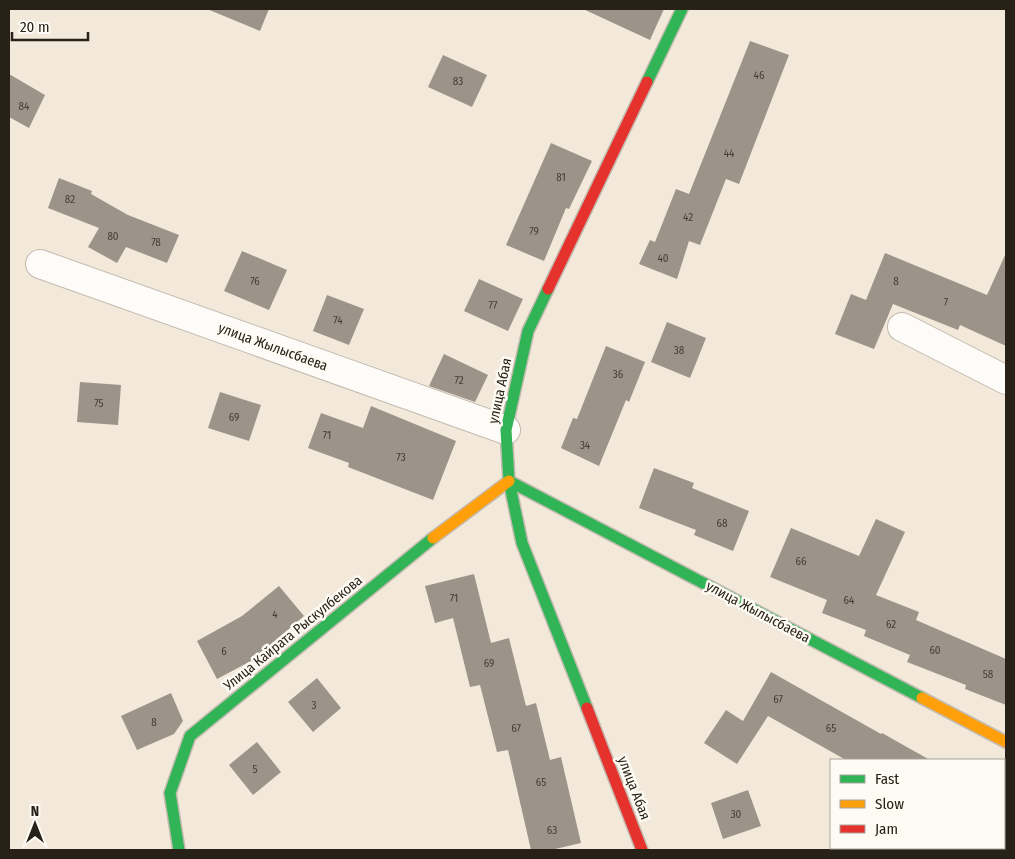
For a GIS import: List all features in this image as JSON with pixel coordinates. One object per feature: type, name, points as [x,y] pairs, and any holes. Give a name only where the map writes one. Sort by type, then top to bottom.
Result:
[{"type":"street","name":"улица Абая","points":[[642,850],[522,543],[509,482],[506,430],[528,331],[682,9]]},
{"type":"street","name":"улица Жылысбаева","points":[[40,264],[506,430]]},
{"type":"street","points":[[902,328],[1006,380]]},
{"type":"street","name":"улица Жылысбаева","points":[[509,482],[1006,742]]},
{"type":"street","name":"Улица Кайрата Рыскулбекова","points":[[179,850],[170,793],[190,736],[458,518],[509,482]]},
{"type":"building","points":[[207,9],[269,9],[260,31]]},
{"type":"building","points":[[583,9],[664,9],[650,40]]},
{"type":"building","points":[[750,41],[789,55],[739,184],[726,179],[700,245],[689,241],[677,279],[639,264],[650,240],[655,242],[676,189],[689,194]]},
{"type":"building","points":[[443,55],[487,75],[472,107],[428,87]]},
{"type":"building","points":[[9,74],[45,95],[29,128],[9,117]]},
{"type":"building","points":[[551,143],[592,161],[569,209],[566,208],[544,261],[506,245]]},
{"type":"building","points":[[59,178],[92,191],[91,194],[128,215],[179,235],[167,263],[126,247],[117,263],[88,247],[99,228],[48,208]]},
{"type":"building","points":[[242,251],[287,270],[269,310],[224,291]]},
{"type":"building","points":[[885,253],[987,295],[1006,253],[1006,346],[960,325],[958,330],[893,304],[874,349],[835,334],[851,294],[866,300]]},
{"type":"building","points":[[479,279],[523,299],[508,331],[464,311]]},
{"type":"building","points":[[327,295],[364,309],[349,345],[313,331]]},
{"type":"building","points":[[667,322],[706,338],[690,378],[651,362]]},
{"type":"building","points":[[606,346],[645,362],[629,402],[626,400],[599,466],[561,448],[573,418],[577,419]]},
{"type":"building","points":[[444,354],[488,375],[475,402],[429,386]]},
{"type":"building","points":[[80,382],[121,385],[118,425],[77,422]]},
{"type":"building","points":[[220,392],[261,405],[249,441],[208,428]]},
{"type":"building","points":[[371,406],[456,441],[433,500],[348,467],[349,463],[308,448],[321,413],[363,428]]},
{"type":"building","points":[[654,468],[694,483],[692,488],[749,511],[733,551],[694,535],[696,530],[639,508]]},
{"type":"building","points":[[876,519],[905,532],[876,595],[919,612],[916,620],[1006,659],[1006,705],[965,689],[966,685],[907,662],[910,655],[864,636],[866,630],[822,613],[827,600],[770,577],[791,528],[859,556]]},
{"type":"building","points":[[474,574],[491,643],[509,638],[526,706],[536,703],[550,760],[561,757],[581,843],[551,850],[531,850],[508,750],[497,752],[480,685],[470,687],[453,618],[435,623],[425,586]]},
{"type":"building","points":[[279,586],[304,616],[251,661],[217,679],[197,641],[242,616]]},
{"type":"building","points":[[771,672],[928,759],[844,759],[768,716],[737,764],[704,743],[726,710],[743,721]]},
{"type":"building","points":[[317,678],[341,708],[313,732],[288,702]]},
{"type":"building","points":[[171,693],[183,721],[174,734],[137,750],[121,716]]},
{"type":"building","points":[[257,742],[281,772],[253,795],[229,765]]},
{"type":"building","points":[[748,790],[761,826],[723,839],[711,803]]},
{"type":"traffic: fast","points":[[647,82],[682,9]]},
{"type":"traffic: fast","points":[[548,289],[528,331],[506,430],[509,481],[522,543],[587,708]]},
{"type":"traffic: fast","points":[[509,481],[922,698]]},
{"type":"traffic: fast","points":[[179,850],[170,793],[190,736],[433,538]]},
{"type":"traffic: slow","points":[[433,538],[509,481]]},
{"type":"traffic: slow","points":[[922,698],[1006,742]]},
{"type":"traffic: jam","points":[[548,289],[647,82]]},
{"type":"traffic: jam","points":[[587,708],[642,850]]}]
